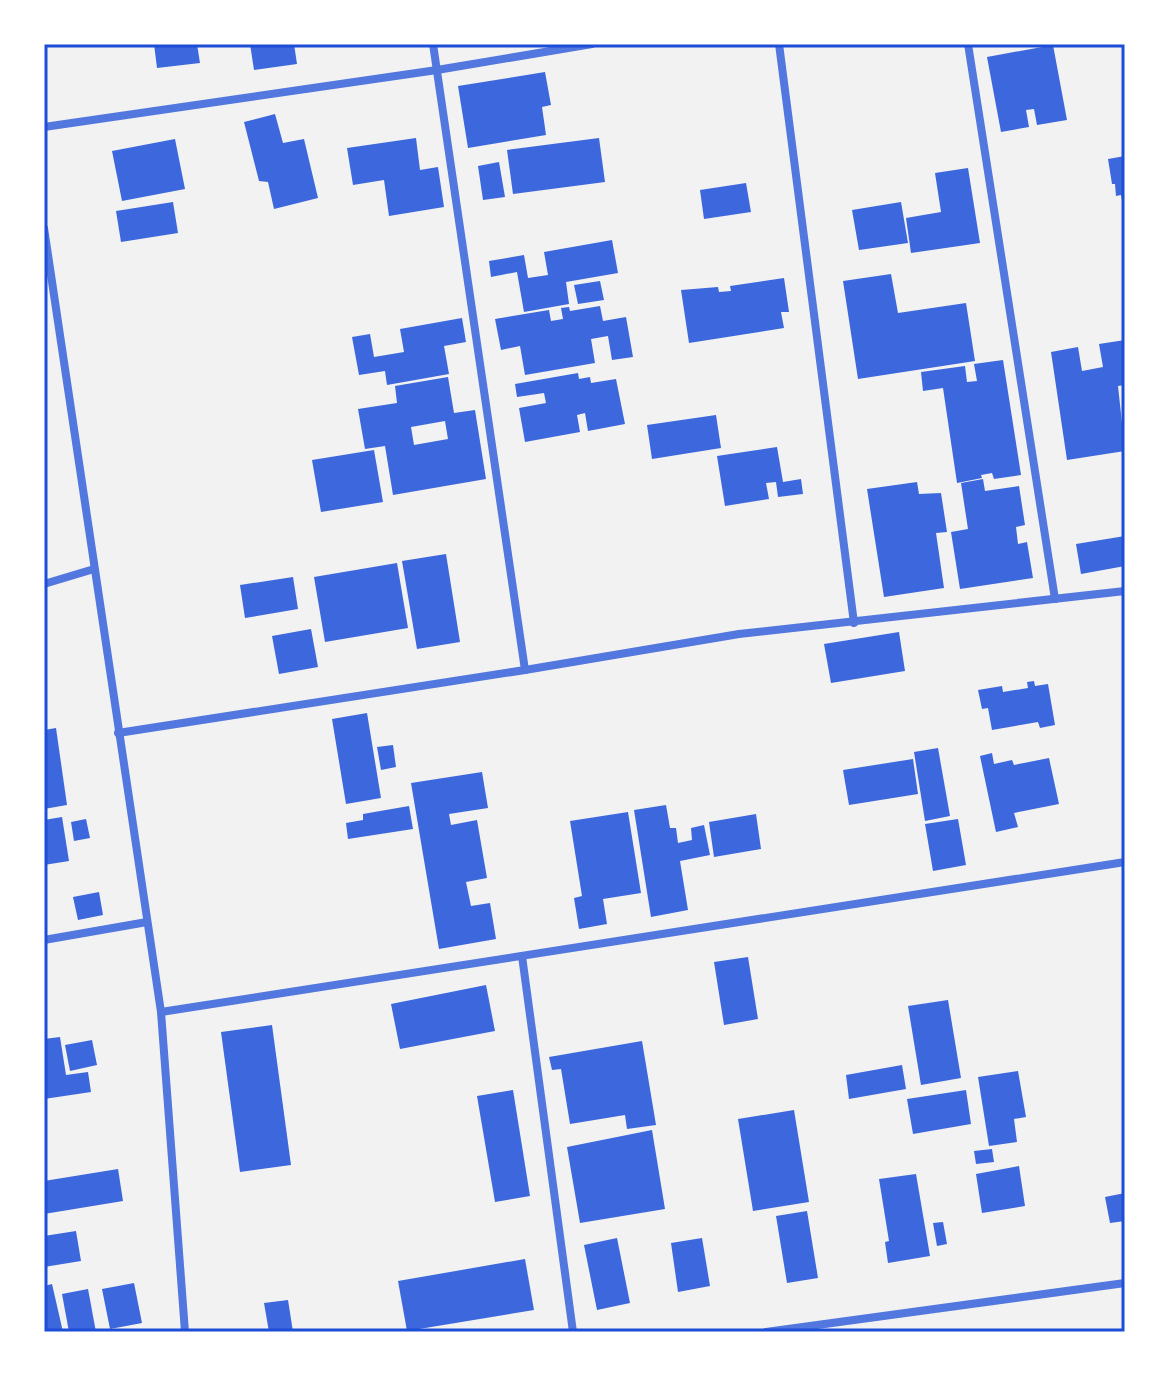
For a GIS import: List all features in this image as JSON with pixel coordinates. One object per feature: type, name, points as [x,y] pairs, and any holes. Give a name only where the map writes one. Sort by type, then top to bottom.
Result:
[{"type":"street","points":[[433,44],[525,670]]},
{"type":"street","points":[[44,127],[437,70],[592,44]]},
{"type":"street","points":[[779,44],[854,623]]},
{"type":"street","points":[[968,44],[1055,599]]},
{"type":"street","points":[[44,228],[161,1012],[185,1332]]},
{"type":"street","points":[[44,305],[55,304]]},
{"type":"street","points":[[44,584],[94,569]]},
{"type":"street","points":[[118,733],[739,634],[1125,591]]},
{"type":"street","points":[[161,1012],[1125,862]]},
{"type":"street","points":[[44,940],[147,922]]},
{"type":"street","points":[[522,956],[573,1332]]},
{"type":"street","points":[[766,1332],[1125,1283]]},
{"type":"building","points":[[154,44],[197,44],[200,63],[157,68]]},
{"type":"building","points":[[250,44],[294,44],[297,64],[254,70]]},
{"type":"building","points":[[1053,45],[1067,120],[1037,125],[1034,109],[1026,110],[1029,127],[1001,132],[987,57]]},
{"type":"building","points":[[545,72],[551,105],[542,107],[546,135],[468,148],[458,86]]},
{"type":"building","points":[[275,114],[283,143],[304,139],[318,198],[274,209],[268,182],[259,181],[244,122]]},
{"type":"building","points":[[416,138],[420,170],[438,167],[444,207],[389,216],[384,180],[353,185],[347,148]]},
{"type":"building","points":[[599,138],[605,182],[513,194],[507,150]]},
{"type":"building","points":[[175,139],[185,189],[122,201],[112,151]]},
{"type":"building","points":[[1125,156],[1125,199],[1122,200],[1121,195],[1116,196],[1108,159]]},
{"type":"building","points":[[499,162],[505,197],[483,200],[478,166]]},
{"type":"building","points":[[968,168],[980,243],[911,253],[906,218],[941,212],[935,173]]},
{"type":"building","points":[[746,183],[751,212],[704,219],[700,190]]},
{"type":"building","points":[[173,202],[178,233],[121,242],[116,211]]},
{"type":"building","points":[[901,202],[908,243],[859,250],[852,210]]},
{"type":"building","points":[[612,240],[618,273],[566,282],[569,304],[524,312],[517,272],[491,277],[489,261],[524,255],[528,278],[548,275],[544,252]]},
{"type":"building","points":[[891,274],[898,313],[966,303],[975,361],[858,379],[843,281]]},
{"type":"building","points":[[784,278],[789,312],[781,312],[784,328],[689,343],[681,290],[718,287],[719,292],[731,291],[730,286]]},
{"type":"building","points":[[600,281],[604,300],[578,304],[574,285]]},
{"type":"building","points":[[600,306],[603,321],[626,317],[633,357],[612,360],[608,336],[591,339],[595,363],[525,375],[520,346],[501,350],[495,319],[549,310],[551,321],[563,319],[561,308],[569,307],[570,311]]},
{"type":"building","points":[[462,318],[466,342],[444,346],[449,374],[387,385],[385,371],[359,375],[352,337],[370,334],[374,357],[404,352],[400,329]]},
{"type":"building","points":[[1125,340],[1125,385],[1118,386],[1125,451],[1067,460],[1051,352],[1078,347],[1082,371],[1103,367],[1099,344]]},
{"type":"building","points":[[1003,360],[1021,475],[994,479],[992,473],[957,483],[943,388],[923,391],[921,372],[965,366],[967,382],[977,381],[974,364]]},
{"type":"building","points":[[578,373],[579,379],[590,377],[591,383],[616,379],[625,424],[588,431],[585,413],[577,415],[580,432],[525,442],[519,408],[546,403],[544,393],[517,397],[515,384]]},
{"type":"building","points":[[448,377],[454,413],[475,410],[486,479],[393,495],[385,446],[365,449],[358,409],[397,403],[395,386]],"holes":[[[445,421],[448,439],[414,445],[411,427]]]},
{"type":"building","points":[[716,415],[721,448],[652,459],[647,425]]},
{"type":"building","points":[[777,447],[783,482],[801,479],[803,494],[778,497],[776,482],[766,483],[769,499],[725,506],[717,456]]},
{"type":"building","points":[[374,450],[383,502],[321,512],[312,460]]},
{"type":"building","points":[[983,479],[985,491],[1019,486],[1025,525],[1016,527],[1018,544],[1027,542],[1033,578],[960,589],[951,532],[968,529],[961,483]]},
{"type":"building","points":[[917,482],[919,494],[941,493],[947,532],[936,533],[944,588],[884,597],[867,489]]},
{"type":"building","points":[[1125,536],[1125,566],[1081,574],[1076,544]]},
{"type":"building","points":[[446,554],[460,642],[417,649],[402,561]]},
{"type":"building","points":[[397,563],[408,628],[325,642],[314,577]]},
{"type":"building","points":[[293,577],[298,609],[245,618],[240,585]]},
{"type":"building","points":[[311,629],[318,667],[279,674],[272,636]]},
{"type":"building","points":[[899,632],[905,671],[831,683],[824,644]]},
{"type":"building","points":[[1034,681],[1035,686],[1048,684],[1055,725],[1040,728],[1038,722],[992,730],[988,708],[982,709],[978,690],[1002,686],[1003,692],[1028,688],[1027,682]]},
{"type":"building","points":[[367,713],[381,798],[346,804],[332,719]]},
{"type":"building","points":[[56,728],[67,805],[44,809],[44,730]]},
{"type":"building","points":[[393,745],[396,767],[381,770],[377,747]]},
{"type":"building","points":[[938,748],[950,816],[925,821],[914,752]]},
{"type":"building","points":[[992,753],[994,764],[1012,760],[1014,765],[1049,758],[1059,804],[1014,813],[1018,827],[996,832],[980,756]]},
{"type":"building","points":[[913,759],[918,794],[849,805],[843,770]]},
{"type":"building","points":[[482,772],[488,808],[449,814],[451,825],[477,820],[487,878],[466,882],[471,906],[490,903],[496,939],[439,949],[411,783]]},
{"type":"building","points":[[666,805],[670,828],[676,828],[678,843],[692,840],[691,828],[704,825],[710,855],[680,861],[688,910],[651,917],[634,810]]},
{"type":"building","points":[[409,806],[413,829],[348,839],[346,823],[363,820],[363,814]]},
{"type":"building","points":[[628,812],[641,893],[603,899],[607,924],[579,929],[574,898],[582,896],[570,821]]},
{"type":"building","points":[[756,814],[761,849],[714,857],[709,822]]},
{"type":"building","points":[[62,817],[69,861],[44,865],[44,820]]},
{"type":"building","points":[[86,819],[90,838],[74,841],[71,822]]},
{"type":"building","points":[[958,819],[966,865],[933,871],[925,824]]},
{"type":"building","points":[[99,892],[103,915],[78,920],[73,897]]},
{"type":"building","points":[[748,957],[758,1019],[724,1025],[714,962]]},
{"type":"building","points":[[486,985],[495,1031],[400,1049],[391,1004]]},
{"type":"building","points":[[948,1000],[961,1078],[921,1085],[908,1006]]},
{"type":"building","points":[[272,1025],[291,1165],[240,1172],[221,1032]]},
{"type":"building","points":[[60,1037],[66,1075],[88,1072],[91,1092],[44,1099],[44,1039]]},
{"type":"building","points":[[92,1040],[97,1065],[70,1071],[65,1045]]},
{"type":"building","points":[[642,1041],[656,1125],[627,1129],[625,1115],[570,1124],[561,1069],[552,1070],[549,1057]]},
{"type":"building","points":[[902,1065],[906,1089],[849,1099],[846,1075]]},
{"type":"building","points":[[1018,1071],[1026,1117],[1014,1119],[1017,1142],[989,1146],[978,1077]]},
{"type":"building","points":[[513,1090],[530,1196],[495,1202],[477,1096]]},
{"type":"building","points":[[966,1090],[971,1124],[913,1134],[907,1099]]},
{"type":"building","points":[[794,1110],[809,1202],[753,1211],[738,1119]]},
{"type":"building","points":[[652,1130],[665,1209],[580,1223],[567,1147]]},
{"type":"building","points":[[992,1149],[994,1162],[976,1164],[974,1151]]},
{"type":"building","points":[[1019,1166],[1025,1206],[982,1213],[976,1174]]},
{"type":"building","points":[[118,1169],[123,1201],[44,1214],[44,1181]]},
{"type":"building","points":[[916,1174],[930,1256],[888,1263],[885,1242],[889,1241],[879,1179]]},
{"type":"building","points":[[1125,1193],[1125,1221],[1110,1223],[1105,1197]]},
{"type":"building","points":[[807,1211],[818,1278],[787,1283],[776,1216]]},
{"type":"building","points":[[943,1222],[947,1244],[937,1246],[933,1223]]},
{"type":"building","points":[[76,1231],[81,1261],[44,1267],[44,1236]]},
{"type":"building","points":[[617,1238],[630,1303],[597,1310],[584,1245]]},
{"type":"building","points":[[702,1238],[710,1286],[678,1292],[671,1243]]},
{"type":"building","points":[[525,1259],[534,1310],[407,1331],[398,1281]]},
{"type":"building","points":[[134,1283],[142,1323],[110,1329],[102,1289]]},
{"type":"building","points":[[52,1284],[63,1332],[44,1332],[44,1286]]},
{"type":"building","points":[[88,1289],[96,1332],[69,1332],[62,1294]]},
{"type":"building","points":[[288,1300],[293,1332],[269,1332],[264,1303]]}]
